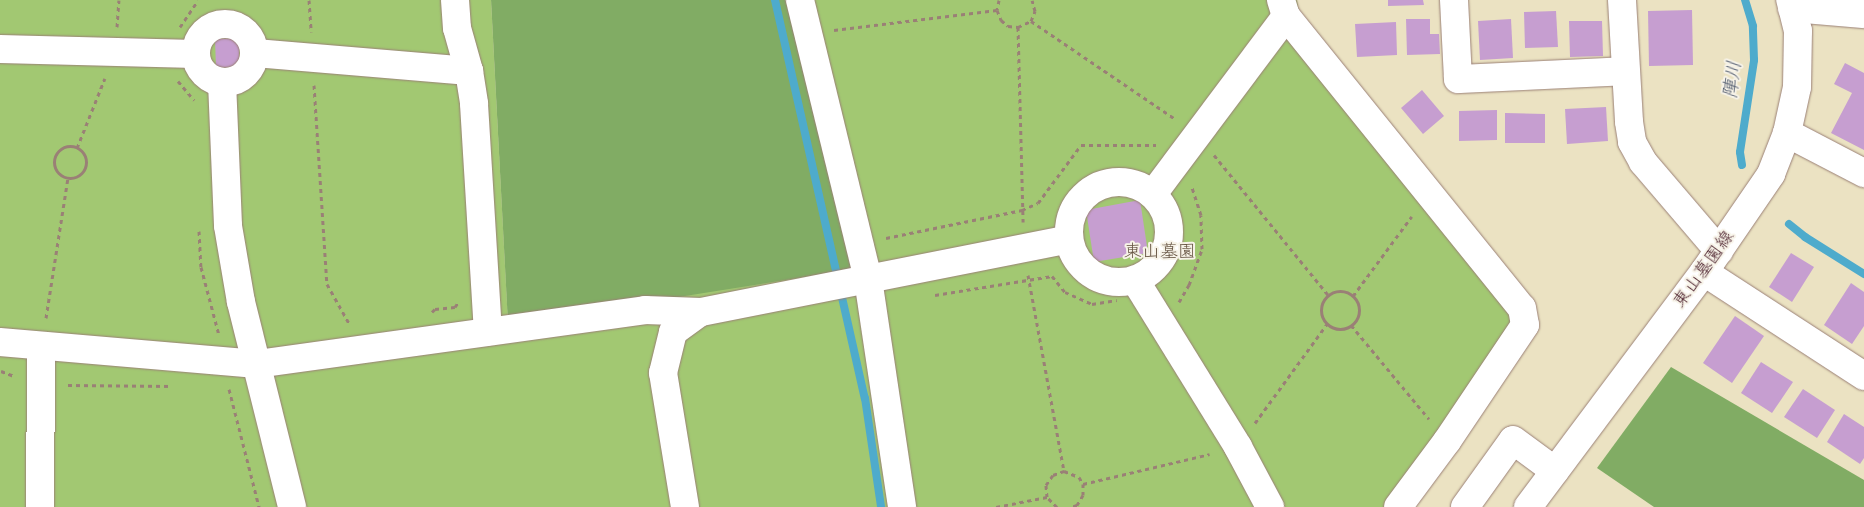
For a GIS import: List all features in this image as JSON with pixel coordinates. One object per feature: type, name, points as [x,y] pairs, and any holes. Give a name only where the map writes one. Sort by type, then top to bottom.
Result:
[{"type":"street","points":[[455,0],[457,28],[469,71],[474,104],[488,332]]},
{"type":"street","points":[[800,0],[868,279],[902,507]]},
{"type":"street","points":[[1454,0],[1458,79],[1625,72]]},
{"type":"street","points":[[1622,0],[1625,72],[1632,142],[1643,162],[1711,262],[1864,376]]},
{"type":"street","points":[[1791,4],[1864,14]]},
{"type":"street","name":"東山墓園線","points":[[1528,507],[1711,262],[1770,174],[1794,109],[1799,62],[1798,30],[1791,4]]},
{"type":"street","points":[[1153,194],[1283,8],[1429,194],[1522,308],[1525,325],[1446,441],[1398,507]]},
{"type":"street","points":[[226,11],[238,26],[246,32],[252,42],[254,53],[252,65],[245,74],[234,81],[222,82],[212,80],[203,73],[197,64],[195,54],[197,42],[204,31],[214,24],[226,11]]},
{"type":"street","points":[[0,49],[195,54]]},
{"type":"street","points":[[254,53],[469,71]]},
{"type":"street","points":[[222,82],[228,226],[241,302],[292,507]]},
{"type":"street","points":[[1787,132],[1864,173]]},
{"type":"street","points":[[1128,290],[1150,272],[1162,259],[1168,242],[1169,225],[1164,208],[1153,194],[1138,185],[1121,181],[1103,184],[1095,188],[1088,192],[1076,205],[1069,222],[1069,239],[1074,256],[1085,270],[1100,279],[1117,283],[1128,290],[1238,447],[1270,507]]},
{"type":"street","points":[[0,342],[257,364],[645,310],[701,312],[1069,239]]},
{"type":"street","points":[[684,507],[663,373],[673,332],[701,312]]},
{"type":"street","points":[[40,507],[41,346]]},
{"type":"street","points":[[1465,507],[1513,440],[1555,471]]},
{"type":"path","points":[[309,0],[327,284],[351,326]]},
{"type":"path","points":[[999,0],[997,10],[1001,20],[1008,26],[1025,25],[1031,20],[1035,11],[1032,0]]},
{"type":"path","points":[[808,33],[997,10]]},
{"type":"path","points":[[194,99],[194,109]]},
{"type":"path","points":[[1171,126],[1182,112]]},
{"type":"path","points":[[878,240],[1022,210],[1038,203],[1081,145],[1157,145],[1162,139]]},
{"type":"path","points":[[68,146],[77,148],[84,154],[86,163],[84,171],[77,177],[68,178],[60,175],[55,167],[55,158],[60,150],[68,146]]},
{"type":"path","points":[[1206,159],[1211,152]]},
{"type":"path","points":[[41,346],[68,178]]},
{"type":"path","points":[[1183,311],[1178,303],[1190,285],[1202,249],[1201,215],[1190,180]]},
{"type":"path","points":[[1353,296],[1429,194]]},
{"type":"path","points":[[199,227],[201,267],[220,340]]},
{"type":"path","points":[[931,296],[1052,276],[1065,292],[1092,304],[1128,290]]},
{"type":"path","points":[[1336,291],[1345,292],[1353,296],[1358,305],[1358,316],[1352,325],[1343,329],[1334,328],[1327,324],[1321,315],[1322,304],[1328,295],[1336,291]]},
{"type":"path","points":[[431,315],[434,308],[454,307],[460,300]]},
{"type":"path","points":[[1352,325],[1446,441]]},
{"type":"path","points":[[66,384],[181,386]]},
{"type":"path","points":[[228,387],[259,507]]},
{"type":"path","points":[[1248,418],[1253,426]]},
{"type":"path","points":[[1057,507],[1047,496],[1046,485],[1053,475],[1064,471],[1072,472],[1079,477],[1082,484],[1083,495],[1077,505],[1071,507]]},
{"type":"path","points":[[996,507],[1047,496]]},
{"type":"green space","name":"東山墓園","points":[[0,0],[491,0],[508,323],[791,0],[1297,0],[1301,24],[1538,319],[1405,507],[0,507]]},
{"type":"green space","points":[[491,0],[791,0],[855,269],[508,324]]},
{"type":"green space","points":[[1671,367],[1864,480],[1864,507],[1654,507],[1597,468]]},
{"type":"building","points":[[1388,0],[1423,0],[1424,5],[1388,6]]},
{"type":"building","points":[[1692,10],[1693,65],[1649,66],[1648,11]]},
{"type":"building","points":[[1556,11],[1558,47],[1525,48],[1524,12]]},
{"type":"building","points":[[1406,19],[1430,19],[1430,34],[1439,34],[1440,54],[1407,55]]},
{"type":"building","points":[[1511,19],[1513,58],[1480,60],[1478,21]]},
{"type":"building","points":[[1569,21],[1602,21],[1603,56],[1570,57]]},
{"type":"building","points":[[1396,22],[1397,55],[1357,57],[1355,24]]},
{"type":"building","points":[[239,38],[239,67],[216,68],[215,39]]},
{"type":"building","points":[[1845,63],[1864,73],[1864,150],[1831,133],[1852,93],[1834,84]]},
{"type":"building","points":[[1422,90],[1444,116],[1423,134],[1401,108]]},
{"type":"building","points":[[1606,107],[1608,141],[1567,144],[1565,109]]},
{"type":"building","points":[[1497,110],[1497,140],[1459,141],[1459,111]]},
{"type":"building","points":[[1505,113],[1545,114],[1545,143],[1505,143]]},
{"type":"building","points":[[1140,200],[1148,253],[1094,262],[1086,210]]},
{"type":"building","points":[[1791,253],[1814,267],[1792,302],[1769,287]]},
{"type":"building","points":[[1851,283],[1864,292],[1864,326],[1852,344],[1824,325]]},
{"type":"building","points":[[1735,316],[1764,336],[1732,383],[1703,363]]},
{"type":"building","points":[[1761,362],[1793,382],[1772,413],[1741,393]]},
{"type":"building","points":[[1803,389],[1835,410],[1817,438],[1784,417]]},
{"type":"building","points":[[1844,414],[1864,427],[1864,458],[1860,464],[1827,442]]},
{"type":"waterway","points":[[775,0],[865,398],[881,507]]},
{"type":"waterway","name":"陣川","points":[[1742,165],[1740,152],[1754,60],[1753,26],[1745,0]]},
{"type":"waterway","name":"陣川","points":[[1789,224],[1805,237],[1864,274]]}]
